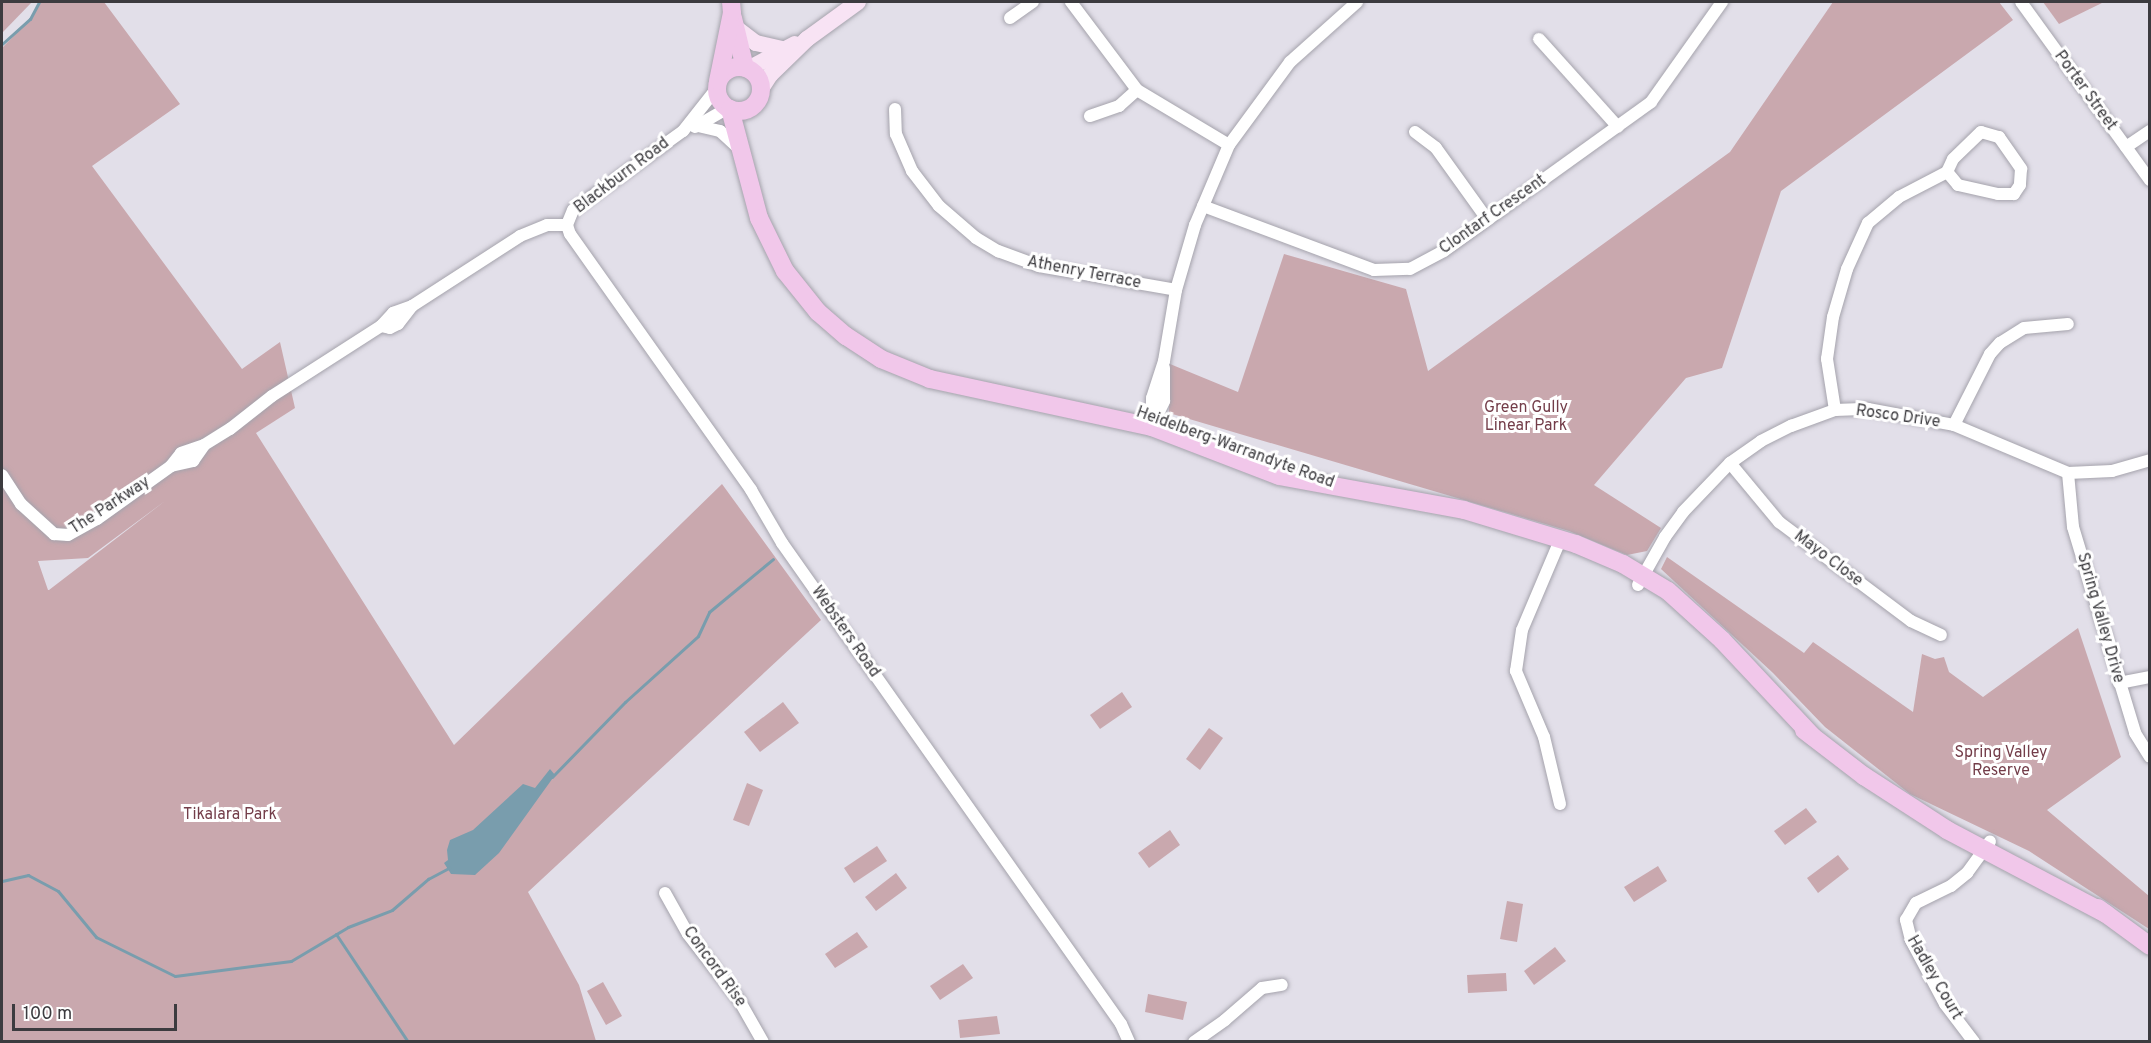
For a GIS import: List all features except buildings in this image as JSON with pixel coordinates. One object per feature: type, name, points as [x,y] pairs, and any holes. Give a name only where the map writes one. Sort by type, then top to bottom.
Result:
[{"type":"main road","points":[[733,14],[717,85],[720,100],[729,109],[743,111],[758,97],[770,75],[807,39],[858,2]]},
{"type":"main road","points":[[733,14],[756,44],[783,49]]},
{"type":"main road","points":[[733,14],[747,69],[756,76],[758,97]]},
{"type":"main road","points":[[717,85],[729,69],[747,69],[807,39]]},
{"type":"main road","name":"Heidelberg-Warrandyte Road","points":[[746,161],[749,122],[758,97]]},
{"type":"main road","name":"Heidelberg-Warrandyte Road","points":[[729,109],[746,161],[755,204],[775,253],[797,288],[818,312],[846,336],[881,359],[930,379],[986,391],[1069,400],[1154,419],[1342,487],[1482,515],[1559,543],[1668,591],[1700,619],[1814,737],[1864,776],[1913,808],[1987,845],[2033,863],[2150,946]]},
{"type":"street","points":[[1010,18],[1033,2]]},
{"type":"street","points":[[1071,2],[1137,90],[1229,145]]},
{"type":"street","points":[[1154,419],[1152,398],[1164,361],[1176,290],[1203,206],[1229,145],[1290,62],[1357,2]]},
{"type":"street","name":"Clontarf Crescent","points":[[1203,206],[1374,270],[1390,271],[1410,268],[1426,261],[1487,219],[1651,102],[1722,2]]},
{"type":"street","name":"Porter Street","points":[[2021,2],[2150,180]]},
{"type":"street","points":[[1539,39],[1618,127]]},
{"type":"street","name":"Blackburn Road","points":[[567,225],[573,210],[682,131],[717,85]]},
{"type":"street","points":[[1090,116],[1119,106],[1137,90]]},
{"type":"street","name":"Blackburn Road","points":[[682,131],[698,126],[729,109]]},
{"type":"street","name":"Athenry Terrace","points":[[895,109],[896,134],[912,171],[939,206],[976,238],[998,251],[1039,266],[1176,290]]},
{"type":"street","points":[[698,126],[720,131],[728,137],[746,161]]},
{"type":"street","points":[[2126,147],[2150,131]]},
{"type":"street","points":[[1415,132],[1436,148],[1487,219]]},
{"type":"street","points":[[1835,411],[1827,359],[1833,317],[1847,269],[1868,223],[1899,197],[1947,172],[1953,159],[1981,132],[1999,137],[2021,169],[2020,185],[2014,194],[1998,194],[1958,185],[1947,172]]},
{"type":"street","name":"The Parkway","points":[[2,475],[21,504],[54,534],[68,535],[97,519],[171,466],[181,453],[204,445],[272,396],[381,326],[390,327],[398,324],[412,306],[520,236],[547,225],[567,225]]},
{"type":"street","name":"Websters Road","points":[[567,225],[574,241],[765,510],[782,543],[1121,1024],[1128,1040]]},
{"type":"street","points":[[1954,425],[1990,354],[2000,343],[2024,328],[2068,324]]},
{"type":"street","name":"Rosco Drive","points":[[1641,580],[1683,512],[1730,463],[1781,430],[1835,411],[1868,409],[1954,425],[2068,473],[2112,471],[2150,460]]},
{"type":"street","name":"Mayo Close","points":[[1730,463],[1779,522],[1911,621],[1941,635]]},
{"type":"street","name":"Spring Valley Drive","points":[[2068,473],[2073,527],[2135,733],[2150,757]]},
{"type":"street","points":[[1559,543],[1522,630],[1516,671],[1544,737],[1560,804]]},
{"type":"street","points":[[2119,683],[2150,677]]},
{"type":"street","name":"Hadley Court","points":[[1974,1041],[1941,995],[1911,940],[1906,920],[1916,903],[1960,879],[1987,845]]},
{"type":"street","name":"Concord Rise","points":[[665,893],[688,934],[739,1000],[763,1041]]},
{"type":"street","points":[[1194,1041],[1226,1020],[1262,988],[1282,985]]},
{"type":"green space","points":[[2,2],[32,2],[2,33]]},
{"type":"green space","name":"Tikalara Park","points":[[40,2],[104,2],[180,104],[92,166],[242,369],[280,342],[295,408],[256,433],[454,745],[722,484],[821,620],[528,892],[579,985],[596,1041],[2,1041],[2,48],[30,19]],"holes":[[[165,501],[49,590],[38,561],[88,558]]]},
{"type":"green space","name":"Green Gully Linear Park","points":[[1833,2],[1999,2],[2013,20],[1781,191],[1722,368],[1686,378],[1594,485],[1661,528],[1647,551],[1627,555],[1569,531],[1169,413],[1170,364],[1238,392],[1284,254],[1406,289],[1428,371],[1730,152]]},
{"type":"green space","points":[[2043,2],[2104,2],[2059,24]]},
{"type":"green space","name":"Spring Valley Reserve","points":[[1667,557],[1804,653],[1813,642],[1913,712],[1922,654],[1935,659],[1944,657],[1949,672],[1983,697],[2078,628],[2121,757],[2047,810],[2149,896],[2149,929],[2029,851],[1910,794],[1825,727],[1773,673],[1661,569]]},
{"type":"green space","points":[[1122,692],[1132,707],[1100,729],[1090,715]]},
{"type":"green space","points":[[783,702],[799,723],[760,752],[744,732]]},
{"type":"green space","points":[[1209,728],[1223,738],[1200,770],[1186,759]]},
{"type":"green space","points":[[747,783],[763,790],[749,826],[733,820]]},
{"type":"green space","points":[[1806,808],[1817,822],[1785,845],[1774,831]]},
{"type":"green space","points":[[1170,830],[1180,845],[1149,868],[1138,853]]},
{"type":"green space","points":[[877,846],[887,861],[854,883],[844,868]]},
{"type":"green space","points":[[1838,855],[1849,869],[1818,893],[1807,878]]},
{"type":"green space","points":[[1658,866],[1667,881],[1634,902],[1624,887]]},
{"type":"green space","points":[[896,873],[907,888],[876,911],[865,897]]},
{"type":"green space","points":[[1507,901],[1523,904],[1517,942],[1500,939]]},
{"type":"green space","points":[[857,932],[868,947],[835,968],[825,954]]},
{"type":"green space","points":[[1555,947],[1566,961],[1534,985],[1524,971]]},
{"type":"green space","points":[[963,964],[973,978],[940,1000],[930,986]]},
{"type":"green space","points":[[1506,973],[1507,991],[1468,993],[1467,975]]},
{"type":"green space","points":[[603,982],[622,1016],[606,1025],[587,991]]},
{"type":"green space","points":[[1148,994],[1187,1002],[1183,1020],[1145,1012]]},
{"type":"green space","points":[[997,1016],[1000,1034],[960,1038],[958,1020]]},
{"type":"water","points":[[550,769],[555,775],[499,853],[475,875],[451,874],[444,863],[448,860],[447,850],[450,840],[473,830],[523,784],[535,788]]},
{"type":"waterway","points":[[2,44],[30,19],[39,2]]},
{"type":"waterway","points":[[552,777],[625,702],[698,636],[709,612],[773,559]]},
{"type":"waterway","points":[[2,881],[28,875],[58,891],[96,937],[175,976],[291,961],[348,927],[392,910],[428,879],[449,868]]},
{"type":"waterway","points":[[336,934],[408,1042]]}]
